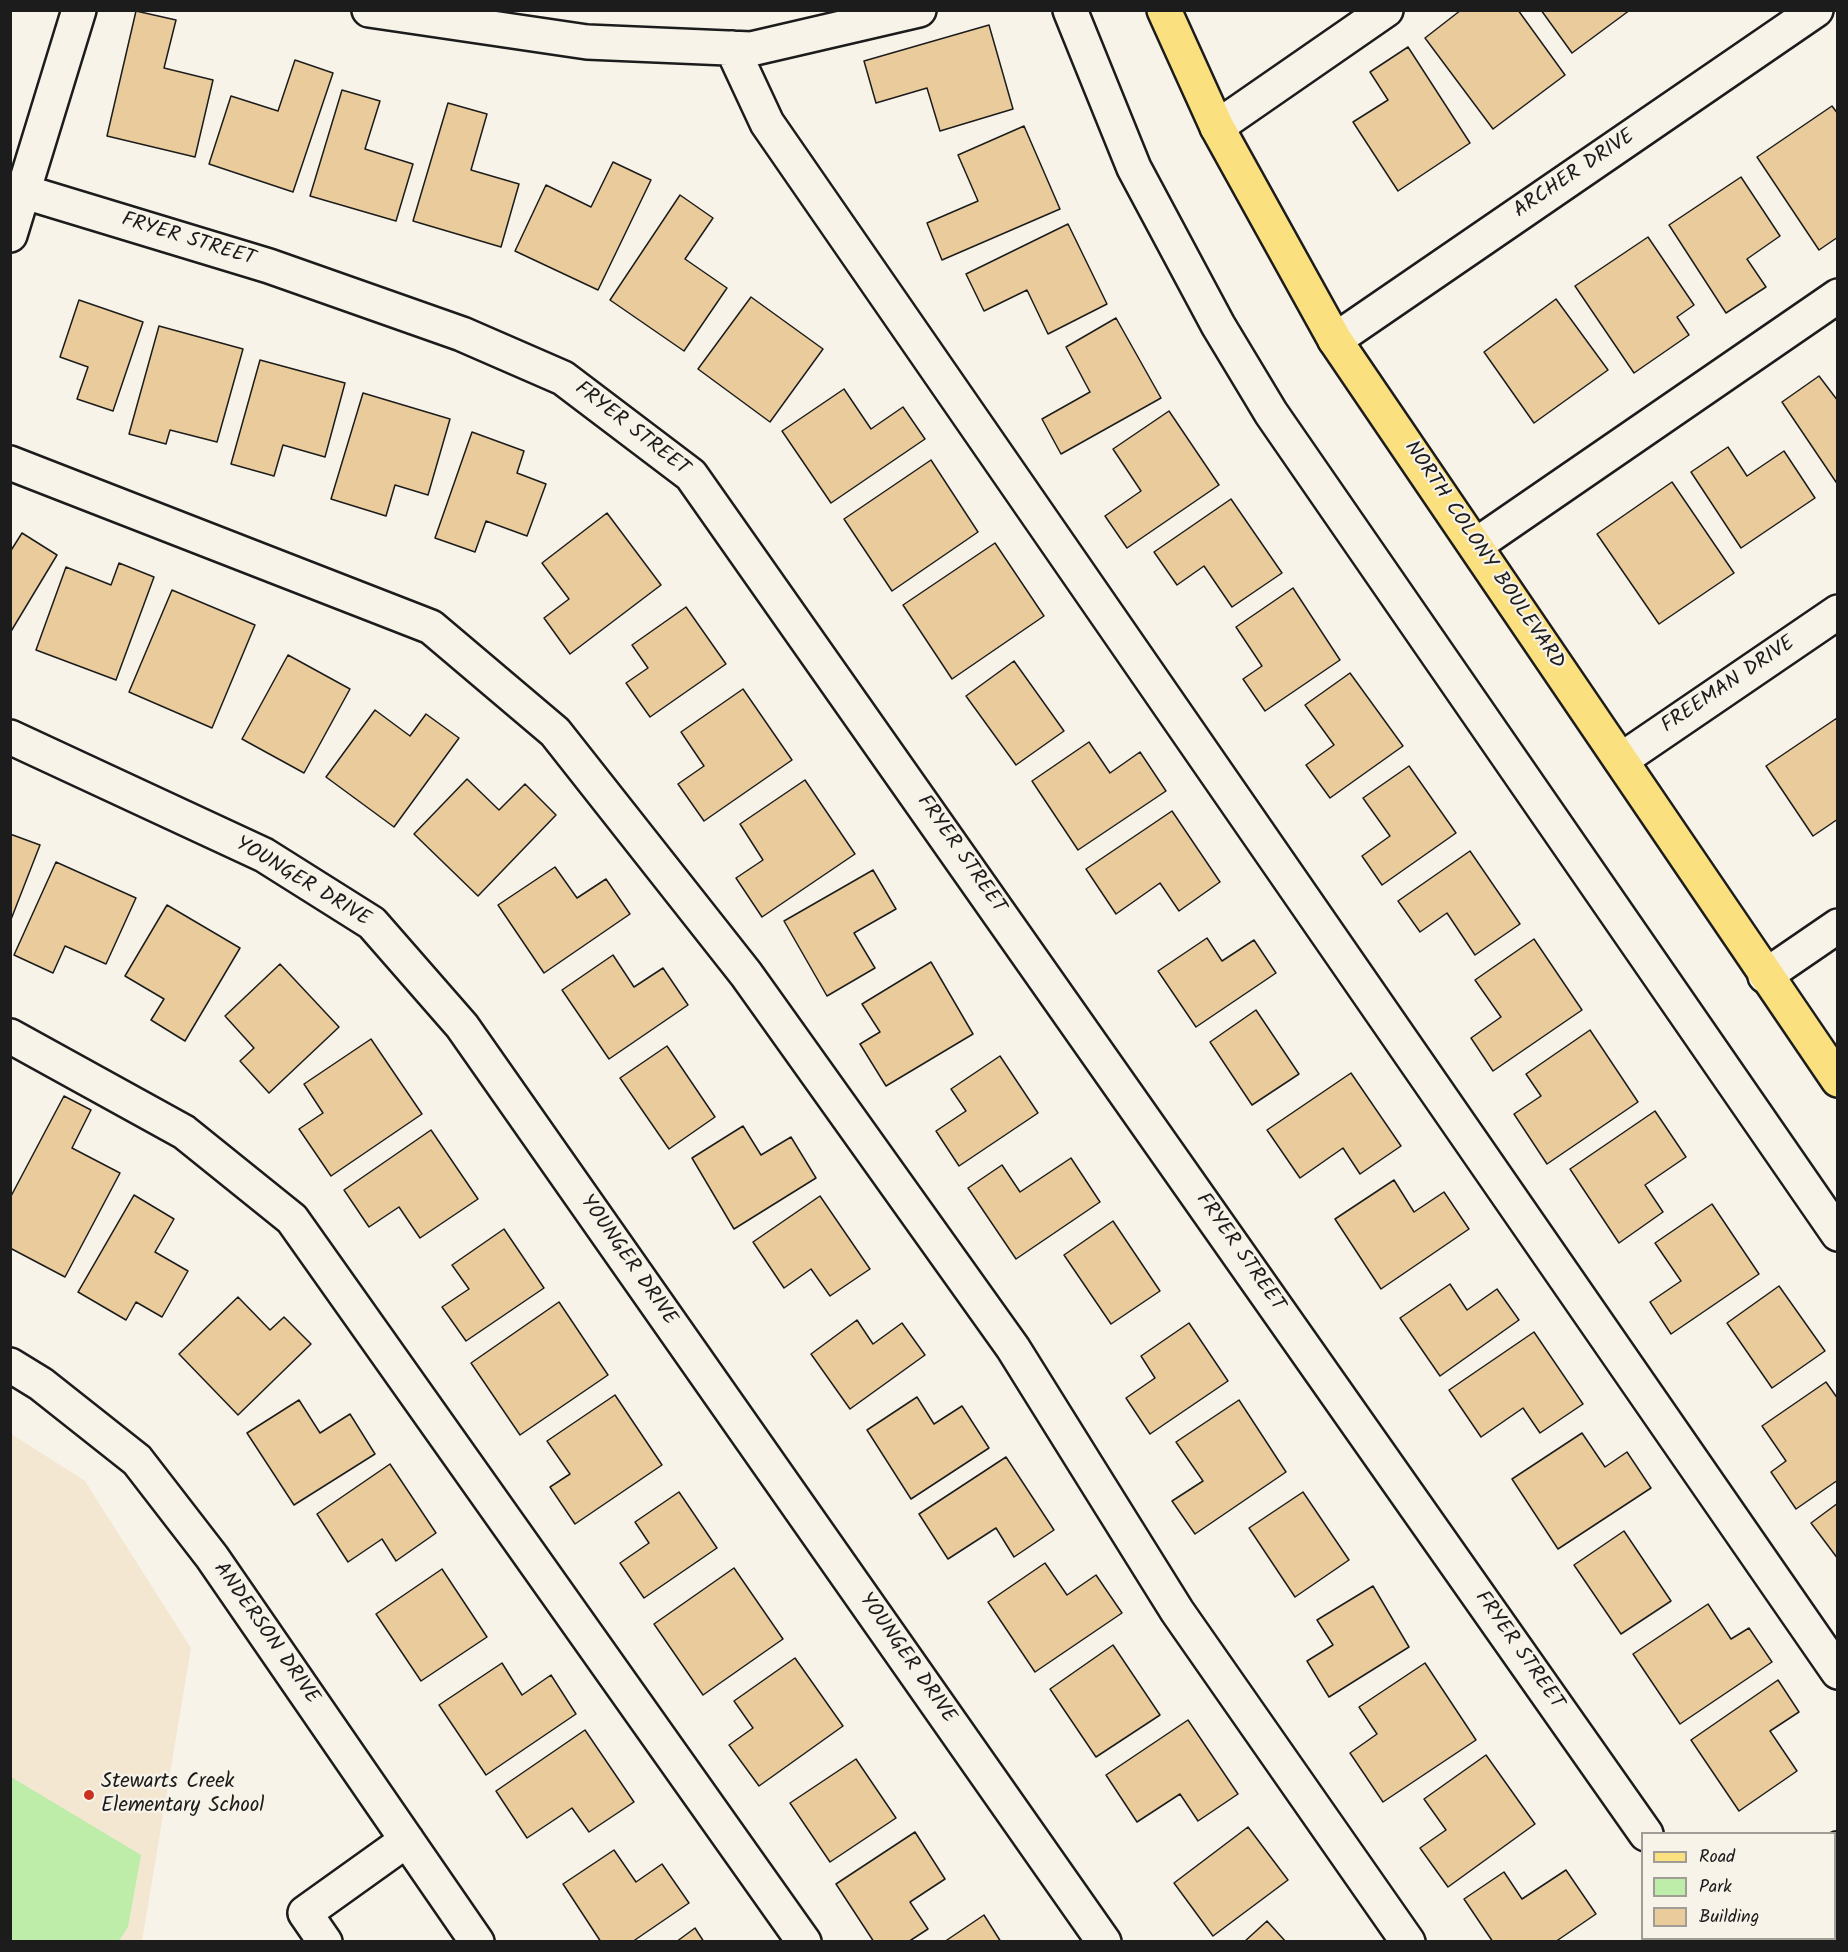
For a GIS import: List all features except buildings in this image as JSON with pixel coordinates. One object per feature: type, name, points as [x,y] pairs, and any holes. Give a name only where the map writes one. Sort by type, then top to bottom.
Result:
[{"type":"main road","name":"NORTH COLONY BOULEVARD","points":[[1164,10],[1217,126],[1335,340],[1476,545],[1765,976],[1838,1080]]},
{"type":"street","points":[[10,235],[80,10]]},
{"type":"street","points":[[369,10],[587,42],[751,49],[919,10]]},
{"type":"street","points":[[1070,10],[1134,168],[1218,325],[1271,413],[1838,1234]]},
{"type":"street","points":[[1217,126],[1386,10]]},
{"type":"street","name":"ARCHER DRIVE","points":[[1335,340],[1816,10]]},
{"type":"street","points":[[732,48],[767,123],[1838,1672]]},
{"type":"street","name":"FRYER STREET","points":[[25,192],[269,266],[462,334],[563,378],[691,475],[1645,1832]]},
{"type":"street","points":[[1476,545],[1838,296]]},
{"type":"street","points":[[10,463],[431,627],[555,732],[746,975],[1013,1348],[1177,1611],[1408,1941]]},
{"type":"street","name":"FREEMAN DRIVE","points":[[1621,760],[1838,612]]},
{"type":"street","name":"YOUNGER DRIVE","points":[[10,737],[264,855],[372,923],[462,1026],[1104,1941]]},
{"type":"street","points":[[1765,976],[1838,926]]},
{"type":"street","points":[[10,1036],[184,1132],[291,1220],[804,1941]]},
{"type":"street","name":"ANDERSON DRIVE","points":[[10,1365],[41,1384],[137,1460],[212,1557],[477,1941]]},
{"type":"street","points":[[325,1941],[305,1913],[407,1840]]},
{"type":"shaded area","name":"Stewarts Creek Elementary School","points":[[10,1433],[85,1481],[191,1648],[142,1941],[11,1941]]},
{"type":"green space","points":[[11,1777],[141,1855],[128,1927],[119,1941],[11,1941]]},
{"type":"place","name":"Stewarts Creek Elementary School","points":[[89,1795]]}]
